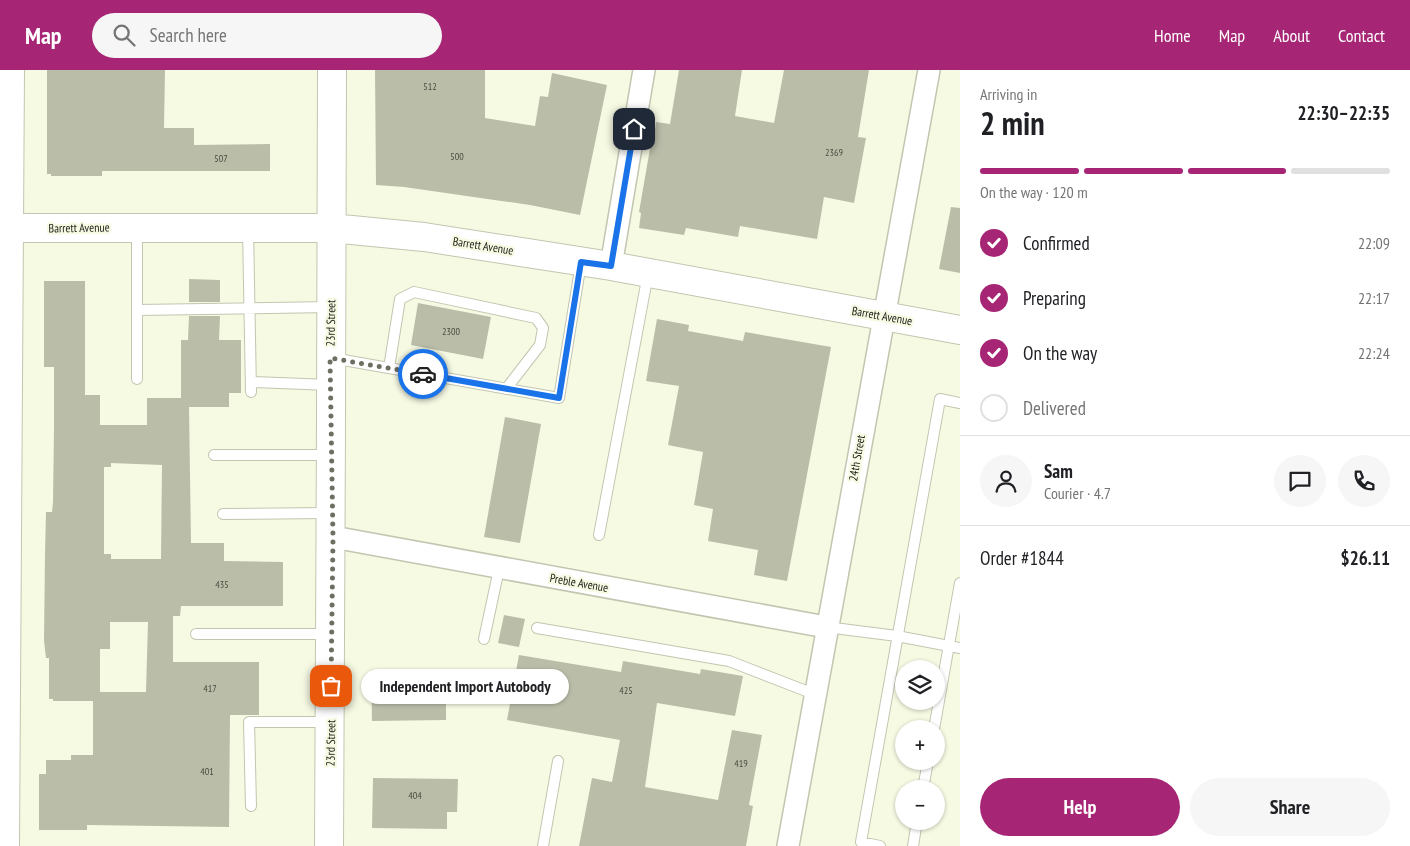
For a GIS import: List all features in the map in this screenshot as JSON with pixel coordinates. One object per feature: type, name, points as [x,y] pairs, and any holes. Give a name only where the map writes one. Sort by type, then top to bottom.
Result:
[{"type":"main road","points":[[5,846],[4,228],[10,70]]},
{"type":"main road","name":"23rd Street","points":[[330,846],[333,525],[330,358],[332,70]]},
{"type":"main road","name":"Barrett Avenue","points":[[4,228],[331,228],[424,237],[611,266],[960,330]]},
{"type":"street","points":[[611,266],[644,70]]},
{"type":"street","name":"24th Street","points":[[788,846],[826,627],[929,70]]},
{"type":"street","name":"Preble Avenue","points":[[333,525],[499,569],[826,627]]},
{"type":"lane","points":[[137,227],[137,379]]},
{"type":"lane","points":[[248,227],[251,387],[331,385]]},
{"type":"lane","points":[[330,358],[559,398],[581,262]]},
{"type":"lane","points":[[599,535],[648,273]]},
{"type":"lane","points":[[389,368],[400,299],[414,292],[536,318],[543,328],[540,345],[506,389]]},
{"type":"lane","points":[[137,310],[250,306],[331,306]]},
{"type":"lane","points":[[880,846],[861,842],[897,636],[940,399],[960,403]]},
{"type":"lane","points":[[214,455],[332,454]]},
{"type":"lane","points":[[223,514],[333,525]]},
{"type":"lane","points":[[484,639],[499,569]]},
{"type":"lane","points":[[936,720],[960,583]]},
{"type":"lane","points":[[826,627],[897,636],[960,648]]},
{"type":"lane","points":[[537,628],[729,660],[814,694]]},
{"type":"lane","points":[[196,634],[332,634]]},
{"type":"lane","points":[[251,806],[250,722],[331,722]]},
{"type":"lane","points":[[543,846],[558,760]]},
{"type":"lane","points":[[913,846],[916,830]]},
{"type":"building","points":[[47,70],[165,70],[164,128],[194,128],[194,145],[270,144],[270,171],[102,171],[102,176],[51,176],[51,174],[47,174]]},
{"type":"building","points":[[375,70],[485,70],[485,118],[535,126],[540,96],[548,97],[552,73],[607,85],[580,215],[530,205],[404,187],[376,185]]},
{"type":"building","points":[[679,70],[742,70],[735,116],[774,123],[784,70],[869,70],[858,137],[866,138],[854,203],[824,197],[817,239],[740,226],[738,237],[686,228],[684,235],[639,228],[641,213],[639,212],[652,137],[654,137],[656,122],[670,124]]},
{"type":"building","points":[[951,207],[960,208],[960,273],[939,269]]},
{"type":"building","points":[[189,279],[220,280],[220,302],[189,302]]},
{"type":"building","points":[[44,281],[85,281],[85,395],[100,395],[100,425],[147,425],[147,398],[181,398],[181,340],[188,340],[189,316],[220,316],[219,340],[241,340],[241,393],[229,393],[229,407],[189,407],[191,543],[224,543],[224,561],[283,562],[283,606],[181,606],[180,616],[173,616],[173,662],[259,662],[259,715],[230,715],[229,827],[87,825],[87,830],[39,830],[39,774],[46,774],[46,760],[71,760],[71,755],[93,755],[93,701],[53,701],[53,699],[49,699],[49,658],[46,658],[44,641],[45,554],[46,512],[52,512],[53,502],[54,367],[44,367]],"holes":[[[111,463],[162,465],[161,559],[111,559],[111,554],[104,554],[104,467],[111,467]],[[110,622],[148,622],[146,692],[100,692],[100,649],[110,649]]]},
{"type":"building","points":[[418,303],[491,317],[483,359],[411,345]]},
{"type":"building","points":[[657,319],[689,325],[688,331],[743,341],[745,332],[831,347],[787,581],[754,575],[758,550],[708,541],[713,509],[694,505],[703,452],[668,445],[679,386],[646,381]]},
{"type":"building","points":[[505,417],[541,424],[520,543],[484,537]]},
{"type":"building","points":[[504,615],[525,619],[519,647],[498,643]]},
{"type":"building","points":[[519,655],[621,672],[623,661],[700,674],[701,669],[743,676],[735,716],[657,703],[645,787],[718,800],[732,730],[762,735],[749,805],[753,806],[746,846],[579,846],[592,778],[612,782],[620,740],[507,720]]},
{"type":"building","points":[[371,670],[446,670],[446,720],[372,721]]},
{"type":"building","points":[[373,778],[458,779],[457,812],[447,812],[447,829],[372,828]]},
{"type":"way so far","points":[[331,686],[333,538],[330,358],[423,374]]},
{"type":"place","name":"Independent Import Autobody","points":[[331,686]]},
{"type":"route","points":[[423,374],[559,398],[581,262],[611,266],[634,129]]}]
